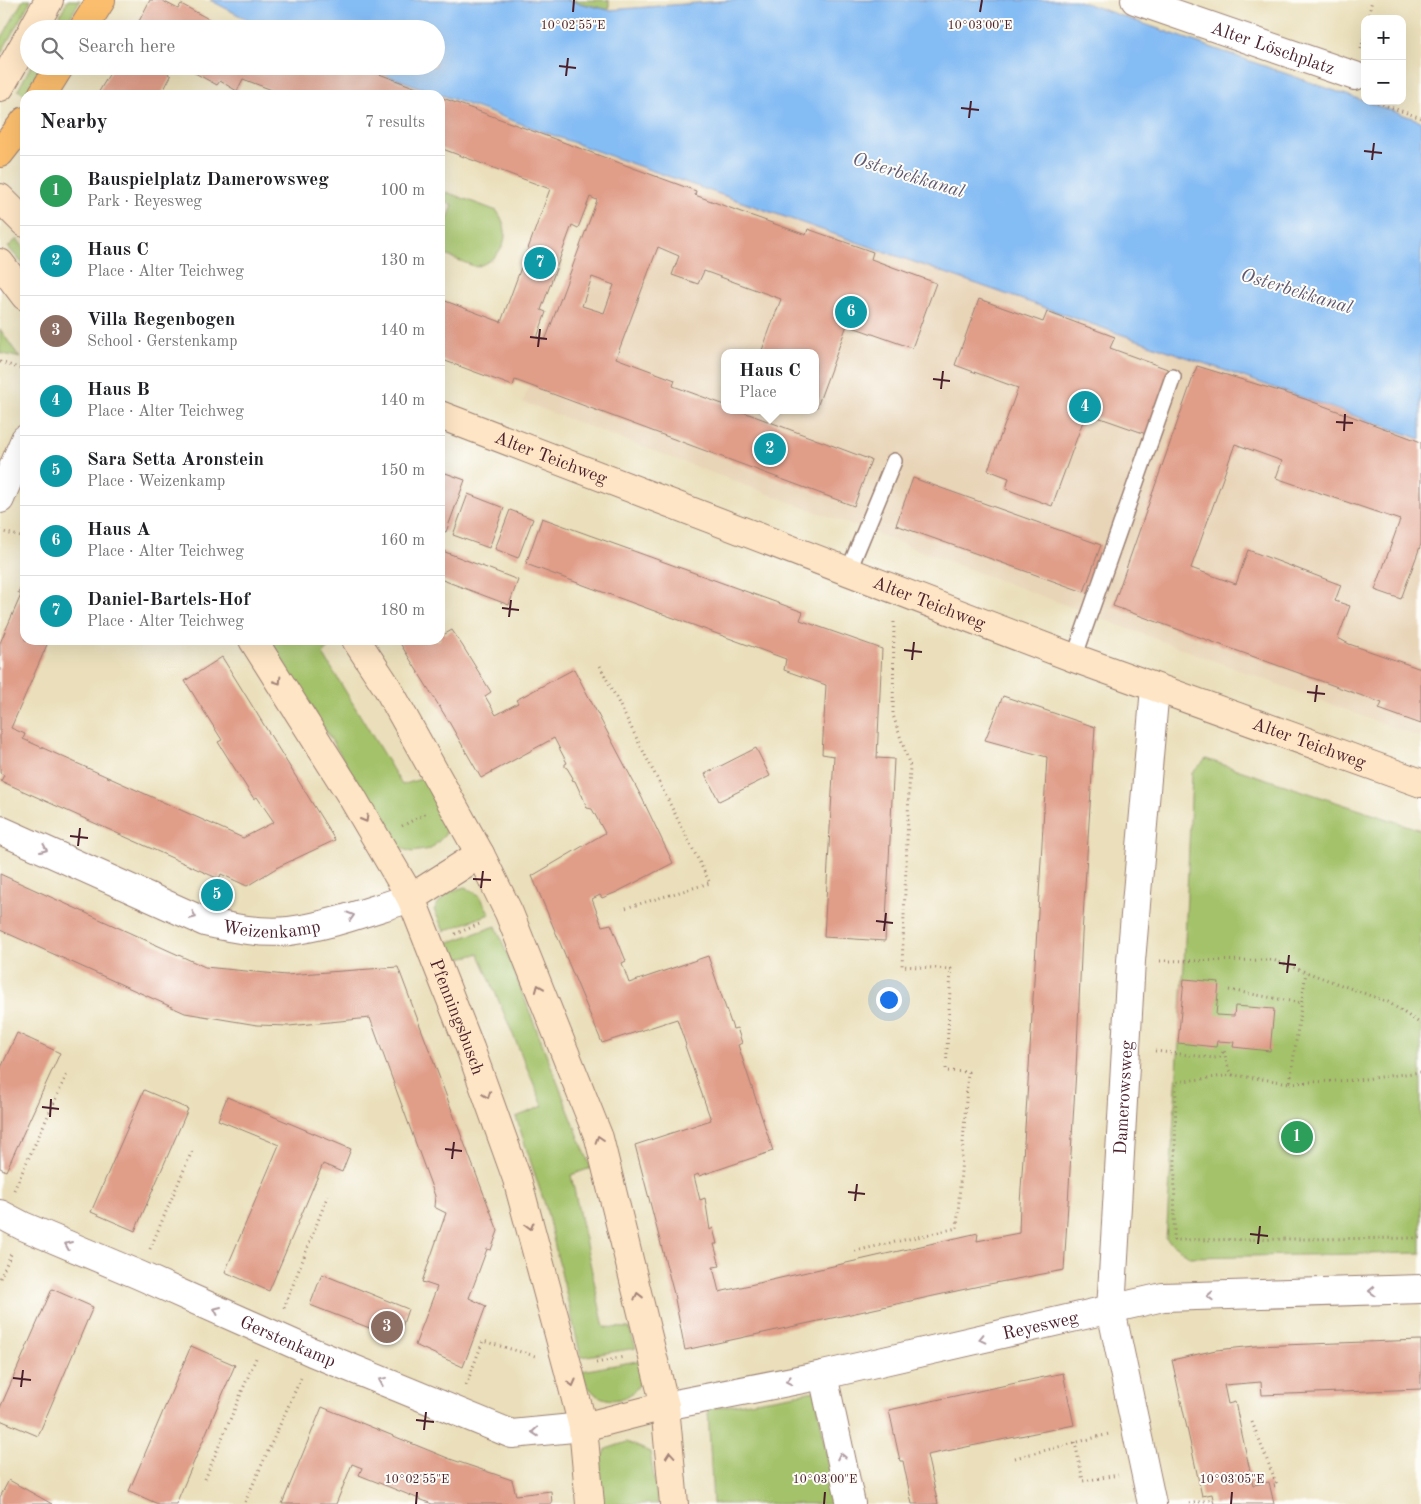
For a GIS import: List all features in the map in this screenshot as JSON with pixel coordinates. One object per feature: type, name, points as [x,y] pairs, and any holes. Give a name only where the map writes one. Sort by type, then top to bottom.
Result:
[{"type":"main road","points":[[89,20],[101,0]]},
{"type":"main road","points":[[45,90],[54,75]]},
{"type":"main road","points":[[0,153],[20,128]]},
{"type":"street","points":[[38,20],[50,0]]},
{"type":"street","name":"Alter Löschplatz","points":[[1135,0],[1355,76]]},
{"type":"street","points":[[0,86],[20,52]]},
{"type":"street","points":[[0,198],[20,218]]},
{"type":"street","points":[[0,263],[20,289]]},
{"type":"street","name":"Alter Teichweg","points":[[445,417],[1074,658],[1421,784]]},
{"type":"street","points":[[0,499],[20,452]]},
{"type":"street","name":"Pfenningsbusch","points":[[256,645],[352,797],[411,898],[470,1048],[517,1179],[568,1368],[583,1427],[590,1504]]},
{"type":"street","points":[[359,645],[387,687],[480,854],[508,913],[599,1138],[665,1406],[674,1504]]},
{"type":"street","name":"Damerowsweg","points":[[1152,1504],[1111,1310],[1131,961],[1155,688]]},
{"type":"street","name":"Weizenkamp","points":[[0,830],[205,922],[230,928],[288,931],[332,922],[411,898]]},
{"type":"street","points":[[411,898],[480,854]]},
{"type":"street","name":"Gerstenkamp","points":[[1,1215],[312,1352],[512,1434],[583,1427]]},
{"type":"street","name":"Reyesweg","points":[[665,1406],[823,1374],[1163,1297],[1421,1289]]},
{"type":"street","points":[[823,1374],[851,1504]]},
{"type":"street","points":[[583,1427],[665,1406]]},
{"type":"lane","points":[[1074,658],[1173,377]]},
{"type":"lane","points":[[848,572],[894,461]]},
{"type":"path","points":[[1369,15],[1372,0]]},
{"type":"path","points":[[1384,105],[1421,118]]},
{"type":"path","points":[[0,362],[20,368]]},
{"type":"path","points":[[0,531],[20,537]]},
{"type":"path","points":[[855,1251],[957,1228],[968,1072],[946,1071],[951,968],[902,966],[910,766],[893,714],[894,589]]},
{"type":"path","points":[[600,666],[710,883],[622,909]]},
{"type":"path","points":[[377,840],[450,800]]},
{"type":"path","points":[[429,945],[508,913]]},
{"type":"path","points":[[1131,961],[1272,960],[1388,1002],[1421,1024]]},
{"type":"path","points":[[1290,1082],[1306,972]]},
{"type":"path","points":[[1230,990],[1301,1003]]},
{"type":"path","points":[[1126,1048],[1214,1058],[1220,1056],[1224,1050],[1227,1065],[1233,1075]]},
{"type":"path","points":[[1421,1072],[1356,1080],[1290,1082],[1233,1075],[1176,1082],[1174,1240],[1421,1238]]},
{"type":"path","points":[[1,1215],[67,1074]]},
{"type":"path","points":[[139,1275],[192,1150]]},
{"type":"path","points":[[205,1479],[270,1333],[328,1195]]},
{"type":"path","points":[[456,1411],[483,1341],[533,1355],[568,1368],[652,1352]]},
{"type":"path","points":[[245,1502],[312,1352]]},
{"type":"path","points":[[1252,1422],[1277,1485],[1271,1487]]},
{"type":"path","points":[[1015,1458],[1136,1427]]},
{"type":"path","points":[[1075,1442],[1083,1481],[1145,1470]]},
{"type":"path","points":[[1188,1504],[1213,1499]]},
{"type":"shaded area","points":[[613,157],[1421,439],[1421,738],[523,402]]},
{"type":"green space","points":[[23,0],[31,0],[0,55],[0,41]]},
{"type":"green space","points":[[68,0],[80,0],[69,20],[57,20]]},
{"type":"green space","points":[[566,0],[609,0],[609,10]]},
{"type":"green space","points":[[26,75],[36,75],[28,90],[18,90]]},
{"type":"green space","points":[[446,192],[497,211],[505,229],[505,237],[499,252],[493,258],[476,267],[445,255],[445,227],[453,205],[445,202]]},
{"type":"green space","points":[[17,239],[20,243],[20,260],[8,247]]},
{"type":"green space","points":[[0,329],[20,358],[0,353]]},
{"type":"green space","points":[[273,645],[331,645],[323,654],[402,785],[424,778],[447,819],[445,835],[431,849],[412,852],[397,847]]},
{"type":"green space","points":[[1206,759],[1421,830],[1421,1253],[1190,1257],[1166,1239],[1184,964],[1192,773]]},
{"type":"green space","points":[[465,887],[479,895],[490,914],[444,931],[434,910],[447,895]]},
{"type":"green space","points":[[496,926],[591,1168],[571,1175],[604,1327],[629,1328],[636,1348],[581,1357],[546,1208],[516,1117],[543,1106],[479,954],[454,959],[447,943]]},
{"type":"green space","points":[[642,1360],[642,1375],[637,1387],[629,1395],[618,1399],[607,1399],[596,1395],[587,1385],[582,1371]]},
{"type":"green space","points":[[815,1391],[836,1504],[713,1504],[708,1409]]},
{"type":"green space","points":[[627,1442],[650,1452],[658,1504],[602,1504],[597,1464],[606,1449]]},
{"type":"water","name":"Osterbekkanal","points":[[210,0],[566,0],[609,10],[735,0],[1076,0],[1361,100],[1361,105],[1375,105],[1421,121],[1421,439],[613,157],[445,96],[445,90],[427,90],[386,75],[445,75],[445,20],[248,20]]},
{"type":"building","points":[[150,0],[161,0],[178,9],[181,4],[210,20],[140,20]]},
{"type":"building","points":[[109,75],[171,76],[164,90],[100,90]]},
{"type":"building","points":[[199,75],[382,75],[422,90],[272,90],[243,79],[238,90],[220,81],[217,85]]},
{"type":"building","points":[[445,99],[696,191],[695,195],[741,212],[806,235],[808,229],[873,252],[871,259],[936,283],[912,348],[847,325],[819,402],[819,349],[762,349],[781,299],[704,271],[698,284],[672,275],[679,256],[658,247],[616,358],[675,380],[673,386],[721,404],[721,414],[749,414],[871,460],[854,506],[515,380],[513,386],[445,361],[445,301],[501,322],[550,189],[445,150]],"holes":[[[590,197],[597,200],[545,340],[537,338],[546,312],[541,310],[572,225],[578,228]],[[592,277],[614,285],[604,313],[582,306]]]},
{"type":"building","points":[[979,299],[1043,322],[1047,312],[1115,337],[1110,348],[1173,371],[1149,435],[1086,413],[1052,506],[1006,489],[1009,478],[988,470],[1018,388],[955,365]]},
{"type":"building","points":[[1197,366],[1305,399],[1421,442],[1421,544],[1401,599],[1375,590],[1400,520],[1276,478],[1282,461],[1235,444],[1191,568],[1236,584],[1248,550],[1341,585],[1335,601],[1350,606],[1338,638],[1349,644],[1421,669],[1421,724],[1379,709],[1382,703],[1113,606]]},
{"type":"building","points":[[445,473],[465,480],[445,532]]},
{"type":"building","points":[[913,478],[1101,545],[1084,592],[896,525]]},
{"type":"building","points":[[468,494],[504,508],[489,548],[453,535]]},
{"type":"building","points":[[510,510],[533,519],[518,558],[495,549]]},
{"type":"building","points":[[542,518],[803,612],[800,620],[882,649],[877,758],[894,759],[885,941],[824,937],[834,756],[822,754],[826,685],[784,670],[786,659],[526,564]]},
{"type":"building","points":[[445,552],[518,580],[509,605],[445,581]]},
{"type":"building","points":[[20,597],[20,645],[47,645],[11,728],[25,734],[23,739],[243,838],[274,822],[257,797],[254,799],[218,742],[222,740],[185,681],[222,657],[335,840],[278,867],[247,886],[221,874],[219,879],[1,781],[4,775],[0,773],[0,643]]},
{"type":"building","points":[[452,630],[491,692],[485,696],[496,715],[518,703],[516,700],[574,669],[642,798],[673,863],[617,892],[602,898],[600,895],[592,899],[602,926],[611,924],[626,961],[622,963],[629,983],[708,956],[733,1029],[737,1028],[742,1043],[738,1045],[773,1151],[699,1176],[698,1174],[694,1176],[700,1200],[705,1198],[710,1230],[713,1228],[717,1244],[714,1244],[720,1266],[713,1267],[719,1292],[978,1233],[977,1241],[1019,1233],[1047,757],[985,740],[1003,696],[1095,727],[1064,1270],[984,1285],[685,1350],[674,1294],[635,1145],[711,1120],[677,1019],[602,1043],[532,876],[605,833],[592,809],[587,808],[575,781],[572,780],[573,778],[565,767],[567,763],[554,738],[481,778],[401,645],[445,645],[445,634]]},
{"type":"building","points":[[756,748],[770,776],[719,801],[705,774]]},
{"type":"building","points":[[0,874],[205,967],[286,975],[398,967],[498,1231],[491,1250],[487,1249],[469,1298],[486,1306],[463,1367],[415,1345],[437,1287],[422,1282],[446,1213],[434,1207],[435,1196],[370,1018],[289,1026],[257,1025],[185,1013],[0,930]]},
{"type":"building","points":[[1184,979],[1219,982],[1216,1015],[1234,1016],[1235,1006],[1274,1009],[1270,1051],[1233,1047],[1234,1042],[1217,1041],[1216,1047],[1178,1043]]},
{"type":"building","points":[[17,1033],[60,1053],[6,1171],[0,1168],[0,1070]]},
{"type":"building","points":[[144,1090],[188,1109],[135,1231],[91,1212]]},
{"type":"building","points":[[227,1097],[351,1149],[342,1172],[323,1164],[269,1291],[225,1272],[279,1145],[218,1120]]},
{"type":"building","points":[[322,1274],[408,1309],[398,1339],[310,1305]]},
{"type":"building","points":[[52,1289],[93,1307],[38,1436],[0,1420],[0,1408]]},
{"type":"building","points":[[1421,1340],[1421,1389],[1262,1395],[1261,1382],[1224,1385],[1228,1404],[1235,1402],[1253,1485],[1269,1482],[1274,1504],[1214,1504],[1212,1494],[1202,1496],[1172,1360],[1216,1350],[1255,1346]]},
{"type":"building","points":[[191,1346],[235,1365],[176,1504],[158,1504],[129,1491]]},
{"type":"building","points":[[1063,1373],[1074,1425],[927,1455],[938,1504],[912,1504],[889,1410]]},
{"type":"building","points":[[322,1407],[450,1459],[512,1480],[516,1495],[551,1491],[552,1504],[432,1504],[359,1475],[362,1468],[352,1464],[336,1504],[282,1504]]},
{"type":"building","points":[[9,1480],[52,1504],[0,1504],[0,1497]]},
{"type":"place","name":"Daniel-Bartels-Hof","points":[[540,263]]},
{"type":"place","name":"Haus A","points":[[851,312]]},
{"type":"place","name":"Haus B","points":[[1085,407]]},
{"type":"place","name":"Haus C","points":[[770,449]]},
{"type":"place","name":"Sara Setta Aronstein","points":[[217,895]]},
{"type":"place","name":"Bauspielplatz Damerowsweg","points":[[1297,1137]]},
{"type":"place","name":"Villa Regenbogen","points":[[387,1327]]}]
